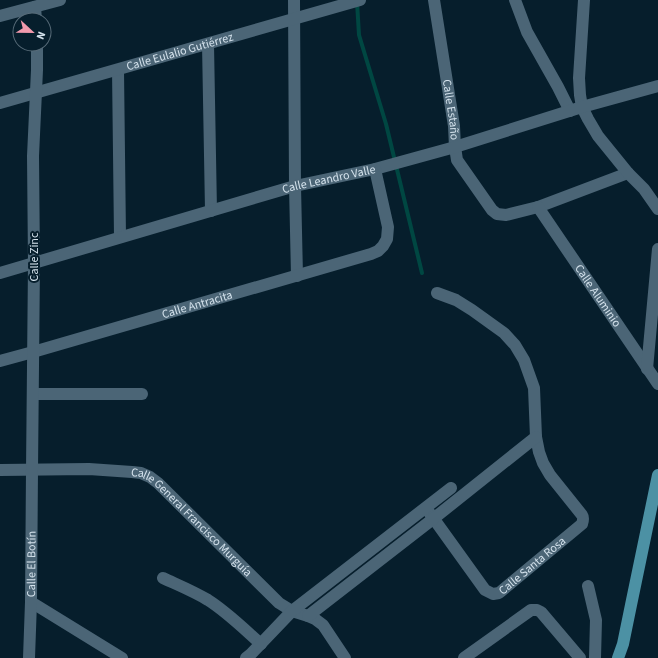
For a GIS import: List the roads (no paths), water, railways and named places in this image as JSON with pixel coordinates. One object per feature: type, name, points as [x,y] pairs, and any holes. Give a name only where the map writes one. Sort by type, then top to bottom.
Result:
[{"type":"main road","points":[[618,658],[623,644],[658,475]]},
{"type":"street","points":[[0,16],[60,0]]},
{"type":"street","points":[[294,0],[297,276]]},
{"type":"street","name":"Calle Eulalio Gutiérrez","points":[[0,103],[360,0]]},
{"type":"street","name":"Calle Estaño","points":[[434,0],[454,126],[457,160],[492,210],[497,214],[506,215],[538,207]]},
{"type":"street","points":[[515,0],[527,32],[570,111]]},
{"type":"street","points":[[584,0],[579,78],[582,107],[598,136],[628,173],[644,189],[658,209]]},
{"type":"street","points":[[35,7],[35,12]]},
{"type":"street","points":[[208,44],[211,211]]},
{"type":"street","name":"Calle Zinc","points":[[32,470],[34,263],[33,156],[37,52]]},
{"type":"street","points":[[118,70],[120,237]]},
{"type":"street","name":"Calle Leandro Valle","points":[[0,273],[295,186],[375,169],[455,147],[582,107],[658,86]]},
{"type":"street","name":"Calle Antracita","points":[[0,361],[297,276],[378,251],[387,239],[388,227],[375,169]]},
{"type":"street","points":[[538,207],[628,173]]},
{"type":"street","name":"Calle Aluminio","points":[[538,207],[658,384]]},
{"type":"street","points":[[648,368],[658,249]]},
{"type":"street","points":[[308,616],[536,437],[534,388],[524,360],[515,346],[504,333],[472,310],[456,300],[436,292]]},
{"type":"street","points":[[33,394],[142,394]]},
{"type":"street","name":"Calle Santa Rosa","points":[[426,508],[485,590],[493,594],[499,592],[582,524],[582,515],[550,475],[543,463],[536,437]]},
{"type":"street","name":"Calle General Francisco Murguía","points":[[0,470],[89,469],[132,472],[150,478],[158,483],[279,603],[292,611],[315,619],[323,625],[345,658]]},
{"type":"street","name":"Calle El Botín","points":[[29,658],[32,470]]},
{"type":"street","points":[[246,658],[292,611],[451,488]]},
{"type":"street","points":[[163,578],[220,608],[261,644]]},
{"type":"street","points":[[324,586],[333,597]]},
{"type":"street","points":[[588,586],[596,620],[595,658]]},
{"type":"street","points":[[31,602],[122,658]]},
{"type":"street","points":[[464,658],[531,610],[538,610],[580,658]]},
{"type":"waterway","points":[[357,2],[359,35],[386,124],[422,273]]}]
